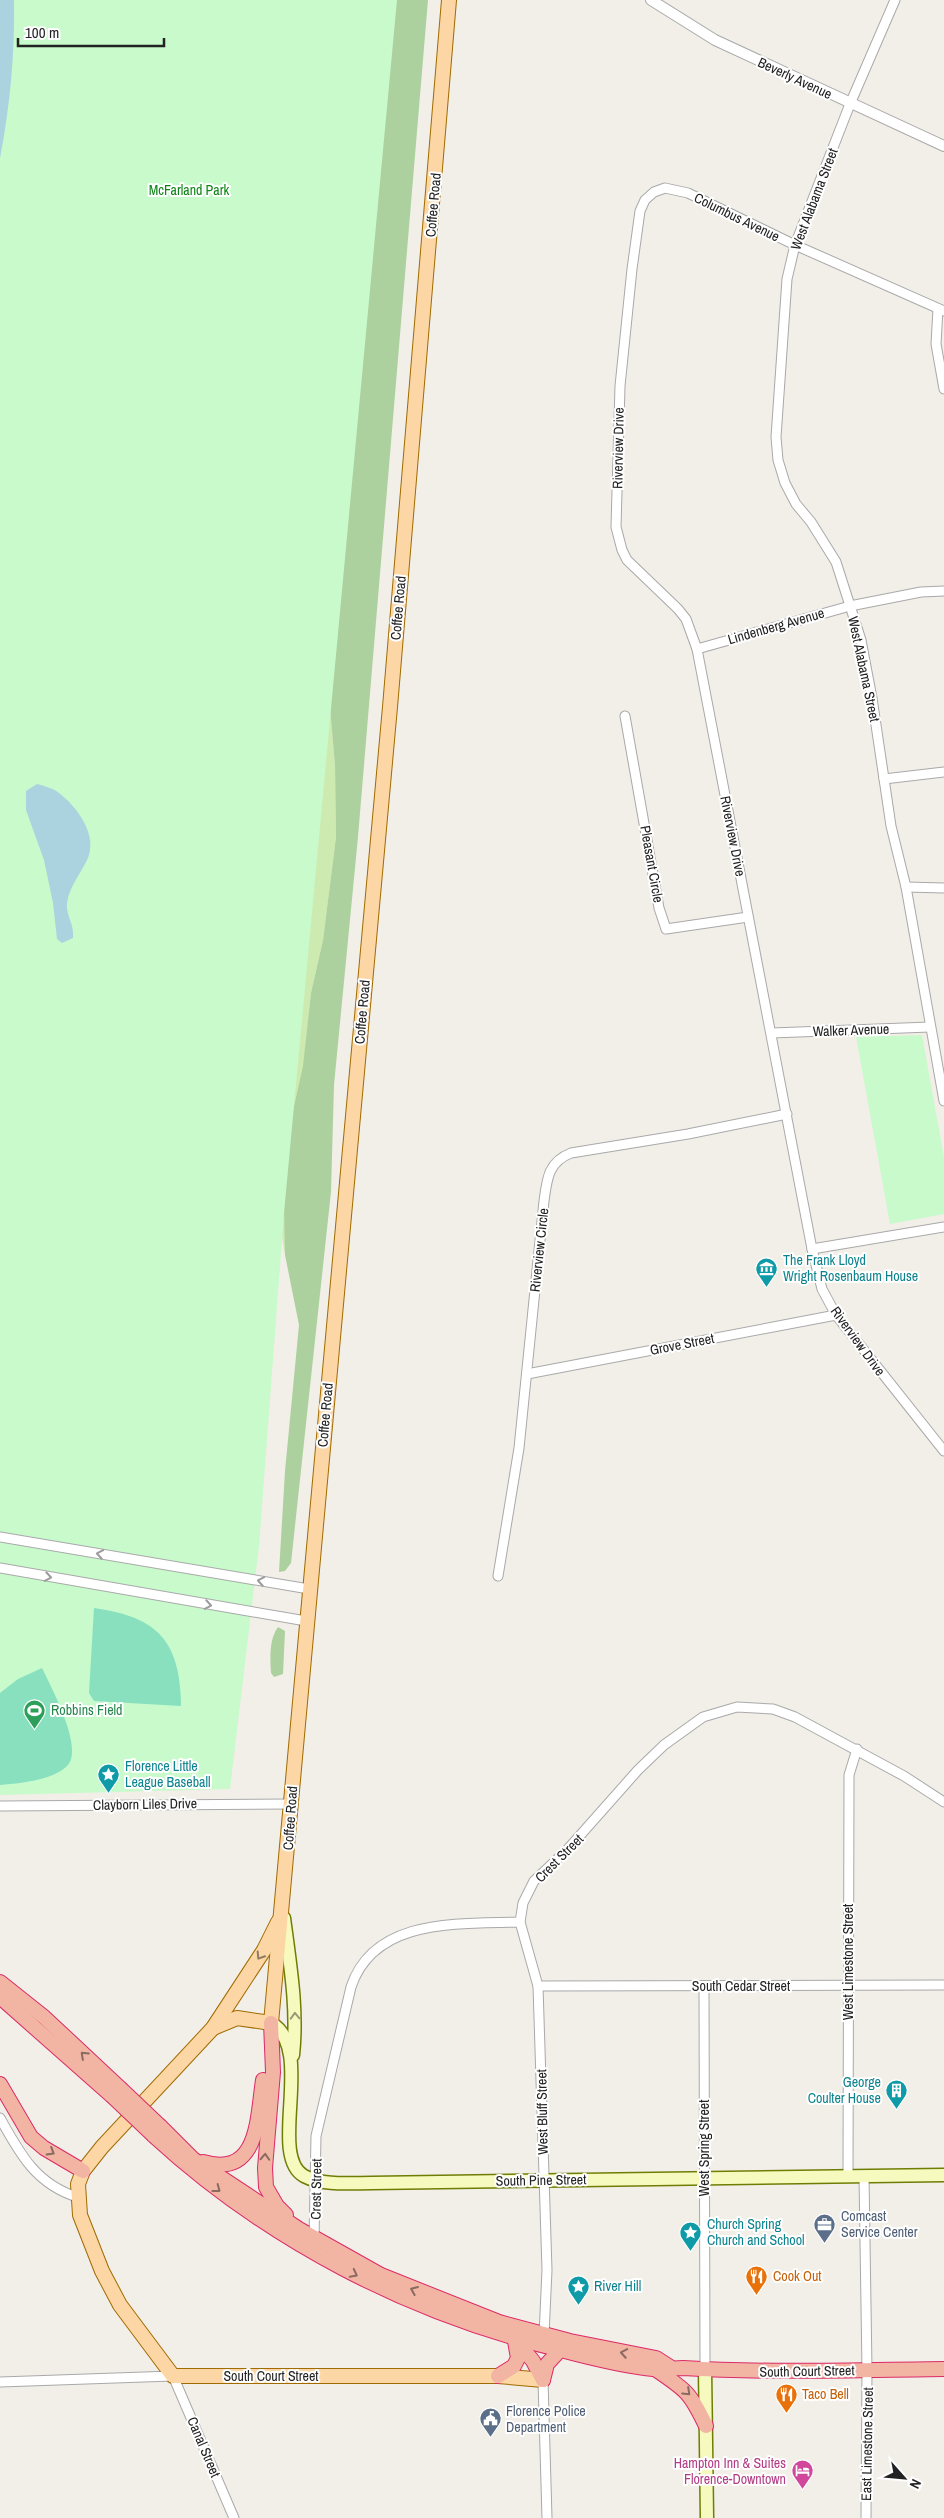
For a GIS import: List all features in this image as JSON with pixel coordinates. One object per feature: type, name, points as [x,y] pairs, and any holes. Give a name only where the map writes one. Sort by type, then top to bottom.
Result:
[{"type":"highway","points":[[0,1982],[44,2017],[116,2092],[156,2130],[193,2159],[314,2239],[359,2264],[418,2292],[499,2322],[544,2335],[656,2358],[670,2367]]},
{"type":"highway","points":[[0,1997],[116,2092]]},
{"type":"highway","points":[[193,2159],[220,2167],[233,2164],[250,2148],[256,2128],[271,2023]]},
{"type":"highway","points":[[271,2023],[273,2072],[266,2150],[266,2188],[277,2206],[299,2229]]},
{"type":"highway","points":[[0,2084],[31,2137],[44,2148],[83,2171]]},
{"type":"highway","points":[[156,2130],[182,2161],[228,2198],[328,2261],[402,2297],[446,2315],[514,2338],[560,2350],[655,2369],[670,2367]]},
{"type":"highway","points":[[498,2376],[514,2366],[518,2358],[514,2338]]},
{"type":"highway","points":[[514,2338],[533,2361],[543,2380]]},
{"type":"highway","points":[[543,2380],[547,2364],[560,2350]]},
{"type":"highway","name":"South Court Street","points":[[670,2367],[758,2372],[944,2369]]},
{"type":"highway","points":[[655,2369],[688,2392],[706,2426]]},
{"type":"main road","name":"Coffee Road","points":[[271,2023],[283,1912],[290,1804],[392,677],[450,0]]},
{"type":"main road","points":[[173,2376],[120,2305],[84,2228],[77,2197],[83,2171],[102,2147],[213,2028],[264,1950],[283,1912]]},
{"type":"main road","points":[[283,1912],[294,1994],[296,2030],[292,2065]]},
{"type":"main road","points":[[213,2028],[237,2018],[271,2023]]},
{"type":"main road","name":"South Pine Street","points":[[271,2023],[282,2031],[287,2042],[292,2065],[289,2122],[293,2162],[302,2175],[317,2180],[372,2183],[944,2175]]},
{"type":"main road","points":[[705,2369],[707,2518]]},
{"type":"main road","name":"South Court Street","points":[[173,2376],[498,2376],[543,2380]]},
{"type":"street","name":"Beverly Avenue","points":[[651,0],[715,40],[944,146]]},
{"type":"street","name":"West Alabama Street","points":[[895,0],[850,104],[795,244],[787,279],[776,413],[778,460],[785,483],[793,499],[836,562],[861,640],[892,826],[906,887],[944,1101]]},
{"type":"street","name":"Columbus Avenue","points":[[643,205],[654,192],[665,188],[677,189],[699,197],[795,244],[941,310]]},
{"type":"street","name":"Riverview Drive","points":[[643,205],[632,269],[620,386],[616,527],[622,550],[627,560],[686,619],[697,649],[812,1249],[822,1288],[836,1315],[944,1451]]},
{"type":"street","points":[[941,310],[936,344],[944,388]]},
{"type":"street","name":"Lindenberg Avenue","points":[[697,649],[850,606],[921,592],[944,591]]},
{"type":"street","name":"Pleasant Circle","points":[[625,716],[659,908],[666,930],[748,917]]},
{"type":"street","points":[[884,779],[944,772]]},
{"type":"street","points":[[906,887],[944,888]]},
{"type":"street","name":"Walker Avenue","points":[[772,1033],[930,1027]]},
{"type":"street","name":"Riverview Circle","points":[[498,1576],[519,1448],[547,1178],[552,1166],[560,1158],[571,1153],[787,1114]]},
{"type":"street","points":[[812,1249],[944,1227]]},
{"type":"street","name":"Grove Street","points":[[527,1374],[836,1315]]},
{"type":"street","points":[[0,1537],[309,1589]]},
{"type":"street","points":[[0,1568],[306,1621]]},
{"type":"street","name":"Crest Street","points":[[314,2239],[318,2128],[351,1987],[360,1966],[377,1948],[411,1932],[458,1924],[520,1922],[528,1890],[542,1872],[568,1849],[664,1745],[703,1717],[737,1707],[773,1709],[795,1717],[857,1749],[944,1802]]},
{"type":"street","name":"West Limestone Street","points":[[848,2176],[849,1775],[857,1749]]},
{"type":"street","name":"Clayborn Liles Drive","points":[[0,1806],[290,1804]]},
{"type":"street","name":"West Bluff Street","points":[[520,1922],[538,1986],[547,2270],[544,2335]]},
{"type":"street","name":"South Cedar Street","points":[[538,1986],[848,1987],[944,1985]]},
{"type":"street","name":"West Spring Street","points":[[704,1986],[705,2369]]},
{"type":"street","points":[[0,2118],[36,2173],[49,2186],[77,2197]]},
{"type":"street","points":[[864,2176],[867,2370]]},
{"type":"street","name":"East Limestone Street","points":[[866,2518],[867,2370]]},
{"type":"street","name":"South Court Street","points":[[0,2382],[173,2376]]},
{"type":"street","name":"Canal Street","points":[[173,2376],[234,2518]]},
{"type":"street","points":[[543,2380],[547,2518]]},
{"type":"green space","name":"McFarland Park","points":[[0,0],[397,0],[284,1213],[259,1546],[230,1789],[0,1795]]},
{"type":"green space","points":[[369,0],[428,0],[358,837],[334,1085],[331,1192],[291,1563],[285,1571],[279,1572],[285,1471],[299,1325],[285,1255],[283,1156],[303,1066],[311,993],[323,940],[336,837],[335,766],[329,695]]},
{"type":"green space","points":[[329,695],[335,765],[336,837],[323,940],[311,993],[285,1255],[277,1205]]},
{"type":"green space","points":[[922,1035],[944,1157],[944,1214],[890,1224],[856,1037]]},
{"type":"green space","points":[[94,1608],[135,1618],[150,1626],[162,1636],[170,1649],[176,1665],[180,1684],[181,1706],[94,1701],[89,1693]]},
{"type":"green space","points":[[278,1627],[285,1631],[283,1674],[274,1677],[271,1673],[270,1661],[273,1637]]},
{"type":"green space","name":"Robbins Field","points":[[42,1668],[59,1703],[70,1734],[71,1759],[66,1767],[52,1775],[34,1780],[0,1785],[0,1693],[18,1679]]},
{"type":"water","points":[[0,0],[14,0],[14,40],[7,119],[0,158]]},
{"type":"water","points":[[37,784],[59,793],[72,805],[83,820],[90,837],[89,855],[72,887],[67,901],[73,938],[62,943],[57,939],[53,903],[44,860],[26,810],[26,791]]},
{"type":"place","name":"The Frank Lloyd Wright Rosenbaum House","points":[[767,1287]]},
{"type":"place","name":"Robbins Field","points":[[35,1729]]},
{"type":"place","name":"Florence Little League Baseball","points":[[109,1793]]},
{"type":"place","name":"George Coulter House","points":[[897,2109]]},
{"type":"place","name":"Comcast Service Center","points":[[825,2243]]},
{"type":"place","name":"Church Spring Church and School","points":[[691,2251]]},
{"type":"place","name":"Cook Out","points":[[757,2295]]},
{"type":"place","name":"River Hill","points":[[578,2305]]},
{"type":"place","name":"Taco Bell","points":[[786,2413]]},
{"type":"place","name":"Florence Police Department","points":[[490,2438]]},
{"type":"place","name":"Hampton Inn & Suites Florence-Downtown","points":[[802,2490]]}]
